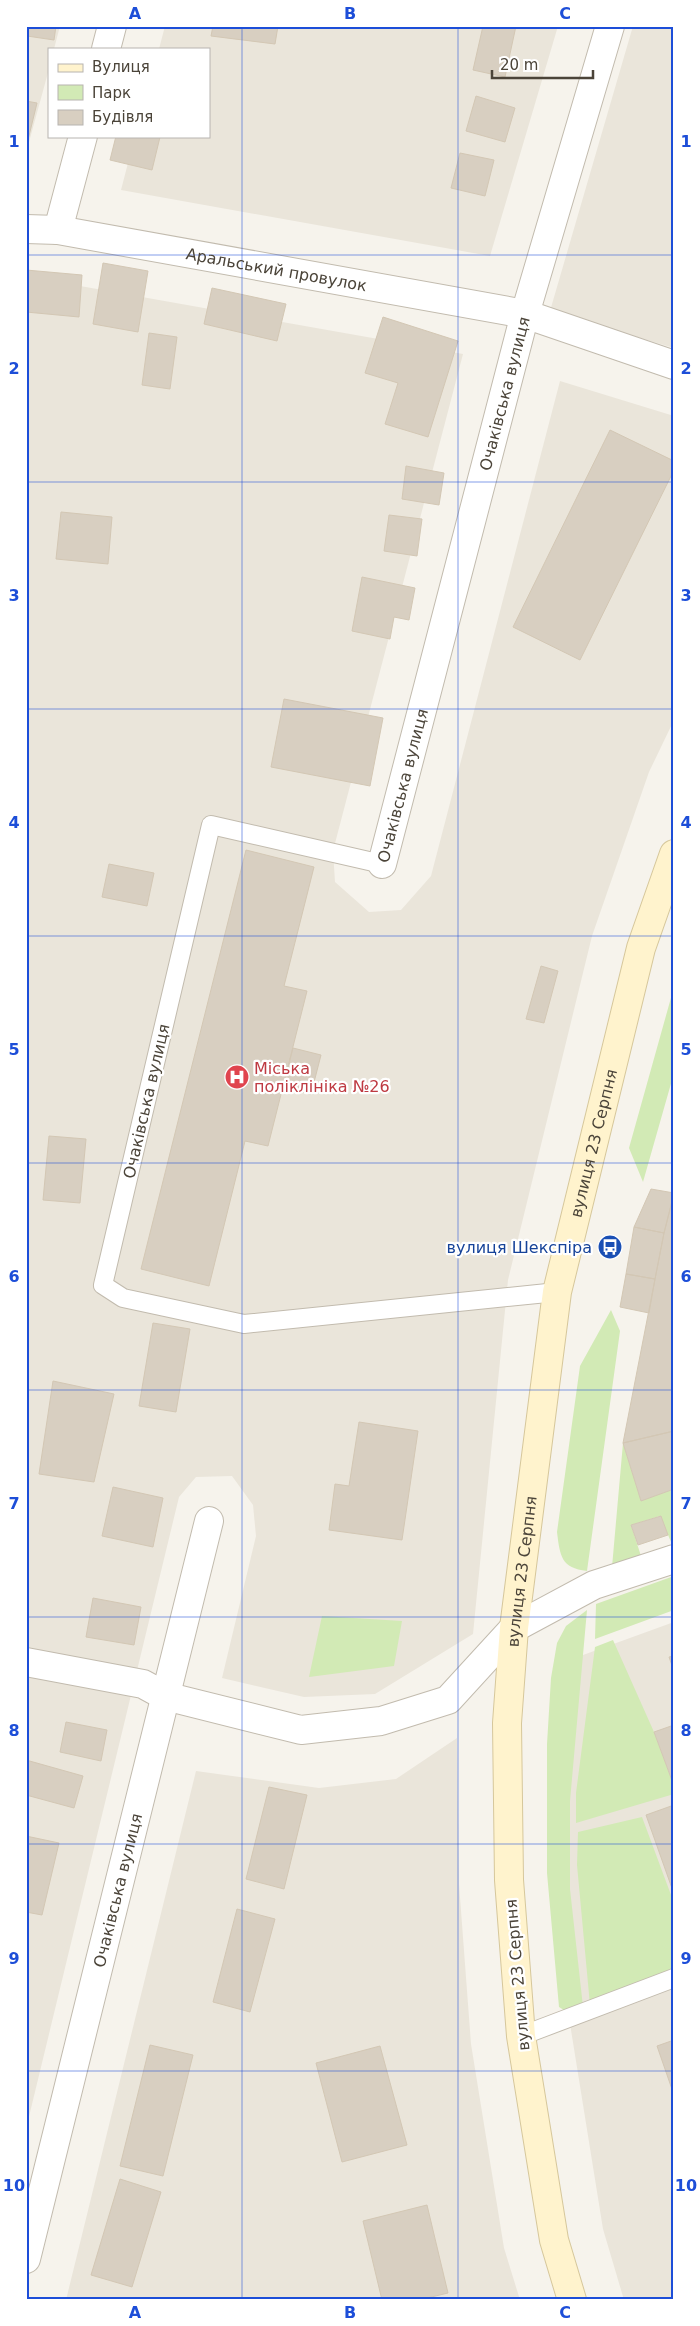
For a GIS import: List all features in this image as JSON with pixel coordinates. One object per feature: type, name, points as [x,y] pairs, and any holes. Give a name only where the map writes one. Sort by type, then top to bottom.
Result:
[{"type":"street","points":[[106,48],[112,26]]},
{"type":"street","name":"Очаківська вулиця","points":[[382,864],[526,314],[610,26]]},
{"type":"street","points":[[58,230],[82,138]]},
{"type":"street","name":"Аральський провулок","points":[[26,229],[58,230],[526,314],[674,365]]},
{"type":"street","name":"вулиця 23 Серпня","points":[[572,2300],[554,2240],[521,2036],[509,1880],[506,1723],[514,1628],[557,1292],[641,948],[674,854]]},
{"type":"street","name":"Очаківська вулиця","points":[[26,2259],[209,1521]]},
{"type":"street","points":[[26,1662],[143,1684],[165,1696],[301,1730],[381,1721],[448,1700],[514,1628],[594,1585],[674,1559]]},
{"type":"lane","name":"Очаківська вулиця","points":[[382,864],[210,825],[103,1285],[123,1298],[244,1324],[557,1292]]},
{"type":"lane","points":[[521,2036],[674,1978]]},
{"type":"shaded area","points":[[26,26],[60,26],[54,48],[48,48],[48,73],[26,153]]},
{"type":"shaded area","points":[[165,26],[558,26],[490,256],[121,190],[134,138],[210,138],[210,48],[159,48]]},
{"type":"shaded area","points":[[633,26],[674,26],[674,348],[550,311]]},
{"type":"shaded area","points":[[26,279],[52,281],[463,354],[333,851],[335,882],[369,912],[401,910],[431,876],[560,381],[674,416],[674,720],[649,772],[592,936],[508,1280],[473,1634],[375,1694],[304,1697],[222,1678],[256,1536],[253,1505],[232,1476],[196,1477],[179,1497],[26,2129]]},
{"type":"shaded area","points":[[674,1622],[674,2300],[624,2300],[603,2229],[571,2030],[559,1877],[561,1663]]},
{"type":"shaded area","points":[[457,1738],[459,1884],[471,2044],[504,2248],[520,2300],[66,2300],[196,1771],[319,1788],[396,1779]]},
{"type":"green space","points":[[674,987],[674,1073],[643,1182],[629,1148]]},
{"type":"green space","points":[[611,1310],[620,1331],[587,1571],[572,1567],[563,1559],[559,1548],[557,1532],[580,1366]]},
{"type":"green space","points":[[623,1443],[641,1500],[674,1489],[674,1549],[660,1516],[631,1525],[641,1556],[612,1567]]},
{"type":"green space","points":[[674,1576],[674,1610],[595,1639],[596,1604]]},
{"type":"green space","points":[[587,1610],[570,1801],[570,1889],[583,2007],[567,2012],[559,2007],[547,1873],[547,1744],[551,1678],[557,1643],[566,1626]]},
{"type":"green space","points":[[322,1616],[402,1621],[394,1666],[309,1677]]},
{"type":"green space","points":[[613,1640],[654,1732],[674,1786],[674,1794],[576,1823],[576,1793],[595,1647]]},
{"type":"green space","points":[[642,1817],[674,1903],[674,1973],[590,2005],[577,1865],[578,1832]]},
{"type":"building","points":[[28,26],[56,26],[54,40],[27,36]]},
{"type":"building","points":[[213,26],[278,26],[275,44],[211,36]]},
{"type":"building","points":[[483,26],[516,26],[505,77],[473,70]]},
{"type":"building","points":[[476,96],[515,108],[505,142],[466,131]]},
{"type":"building","points":[[26,101],[37,103],[26,148]]},
{"type":"building","points":[[116,138],[160,138],[152,170],[110,160]]},
{"type":"building","points":[[460,153],[494,160],[485,196],[451,188]]},
{"type":"building","points":[[103,263],[148,271],[138,332],[93,324]]},
{"type":"building","points":[[26,270],[82,275],[79,317],[26,312]]},
{"type":"building","points":[[212,288],[286,304],[277,341],[204,324]]},
{"type":"building","points":[[383,317],[458,341],[428,437],[385,424],[398,383],[365,373]]},
{"type":"building","points":[[149,333],[177,337],[170,389],[142,385]]},
{"type":"building","points":[[610,430],[674,461],[674,470],[580,660],[513,627]]},
{"type":"building","points":[[406,466],[444,473],[439,505],[402,499]]},
{"type":"building","points":[[61,512],[112,517],[108,564],[56,559]]},
{"type":"building","points":[[389,515],[422,519],[417,556],[384,551]]},
{"type":"building","points":[[362,577],[415,588],[409,620],[394,617],[390,639],[352,631]]},
{"type":"building","points":[[284,699],[383,718],[370,786],[271,767]]},
{"type":"building","name":"Міська поліклініка №26","points":[[246,850],[314,867],[284,986],[307,991],[268,1146],[245,1141],[209,1286],[141,1269]]},
{"type":"building","points":[[109,864],[154,873],[147,906],[102,897]]},
{"type":"building","points":[[541,966],[558,971],[544,1023],[526,1019]]},
{"type":"building","points":[[293,1048],[321,1055],[311,1094],[283,1087]]},
{"type":"building","points":[[49,1136],[86,1139],[80,1203],[43,1200]]},
{"type":"building","points":[[651,1189],[674,1193],[664,1233],[634,1227]]},
{"type":"building","points":[[674,1194],[674,1431],[623,1443],[664,1233]]},
{"type":"building","points":[[634,1227],[664,1233],[655,1279],[626,1274]]},
{"type":"building","points":[[626,1274],[655,1279],[649,1313],[620,1307]]},
{"type":"building","points":[[153,1323],[190,1329],[176,1412],[139,1406]]},
{"type":"building","points":[[53,1381],[114,1394],[94,1482],[39,1474]]},
{"type":"building","points":[[359,1422],[418,1431],[402,1540],[329,1530],[335,1484],[349,1486]]},
{"type":"building","points":[[674,1431],[674,1489],[641,1501],[623,1443]]},
{"type":"building","points":[[113,1487],[163,1498],[153,1547],[102,1536]]},
{"type":"building","points":[[661,1516],[668,1535],[638,1545],[631,1525]]},
{"type":"building","points":[[93,1598],[141,1607],[134,1645],[86,1637]]},
{"type":"building","points":[[674,1656],[674,1671],[669,1657]]},
{"type":"building","points":[[66,1722],[107,1730],[101,1761],[60,1752]]},
{"type":"building","points":[[674,1725],[674,1786],[654,1732]]},
{"type":"building","points":[[26,1760],[83,1776],[74,1808],[26,1795]]},
{"type":"building","points":[[269,1787],[307,1795],[284,1889],[246,1879]]},
{"type":"building","points":[[674,1805],[674,1894],[646,1815]]},
{"type":"building","points":[[26,1836],[59,1843],[42,1915],[26,1912]]},
{"type":"building","points":[[237,1909],[275,1919],[250,2012],[213,2002]]},
{"type":"building","points":[[674,2040],[674,2095],[657,2046]]},
{"type":"building","points":[[150,2045],[193,2055],[163,2176],[120,2166]]},
{"type":"building","points":[[380,2046],[407,2145],[342,2162],[316,2063]]},
{"type":"building","points":[[120,2179],[161,2192],[132,2287],[91,2275]]},
{"type":"building","points":[[427,2205],[448,2293],[419,2300],[382,2300],[363,2221]]},
{"type":"place","name":"Міська поліклініка №26","points":[[237,1077]]},
{"type":"place","name":"вулиця Шекспіра","points":[[610,1247]]}]
